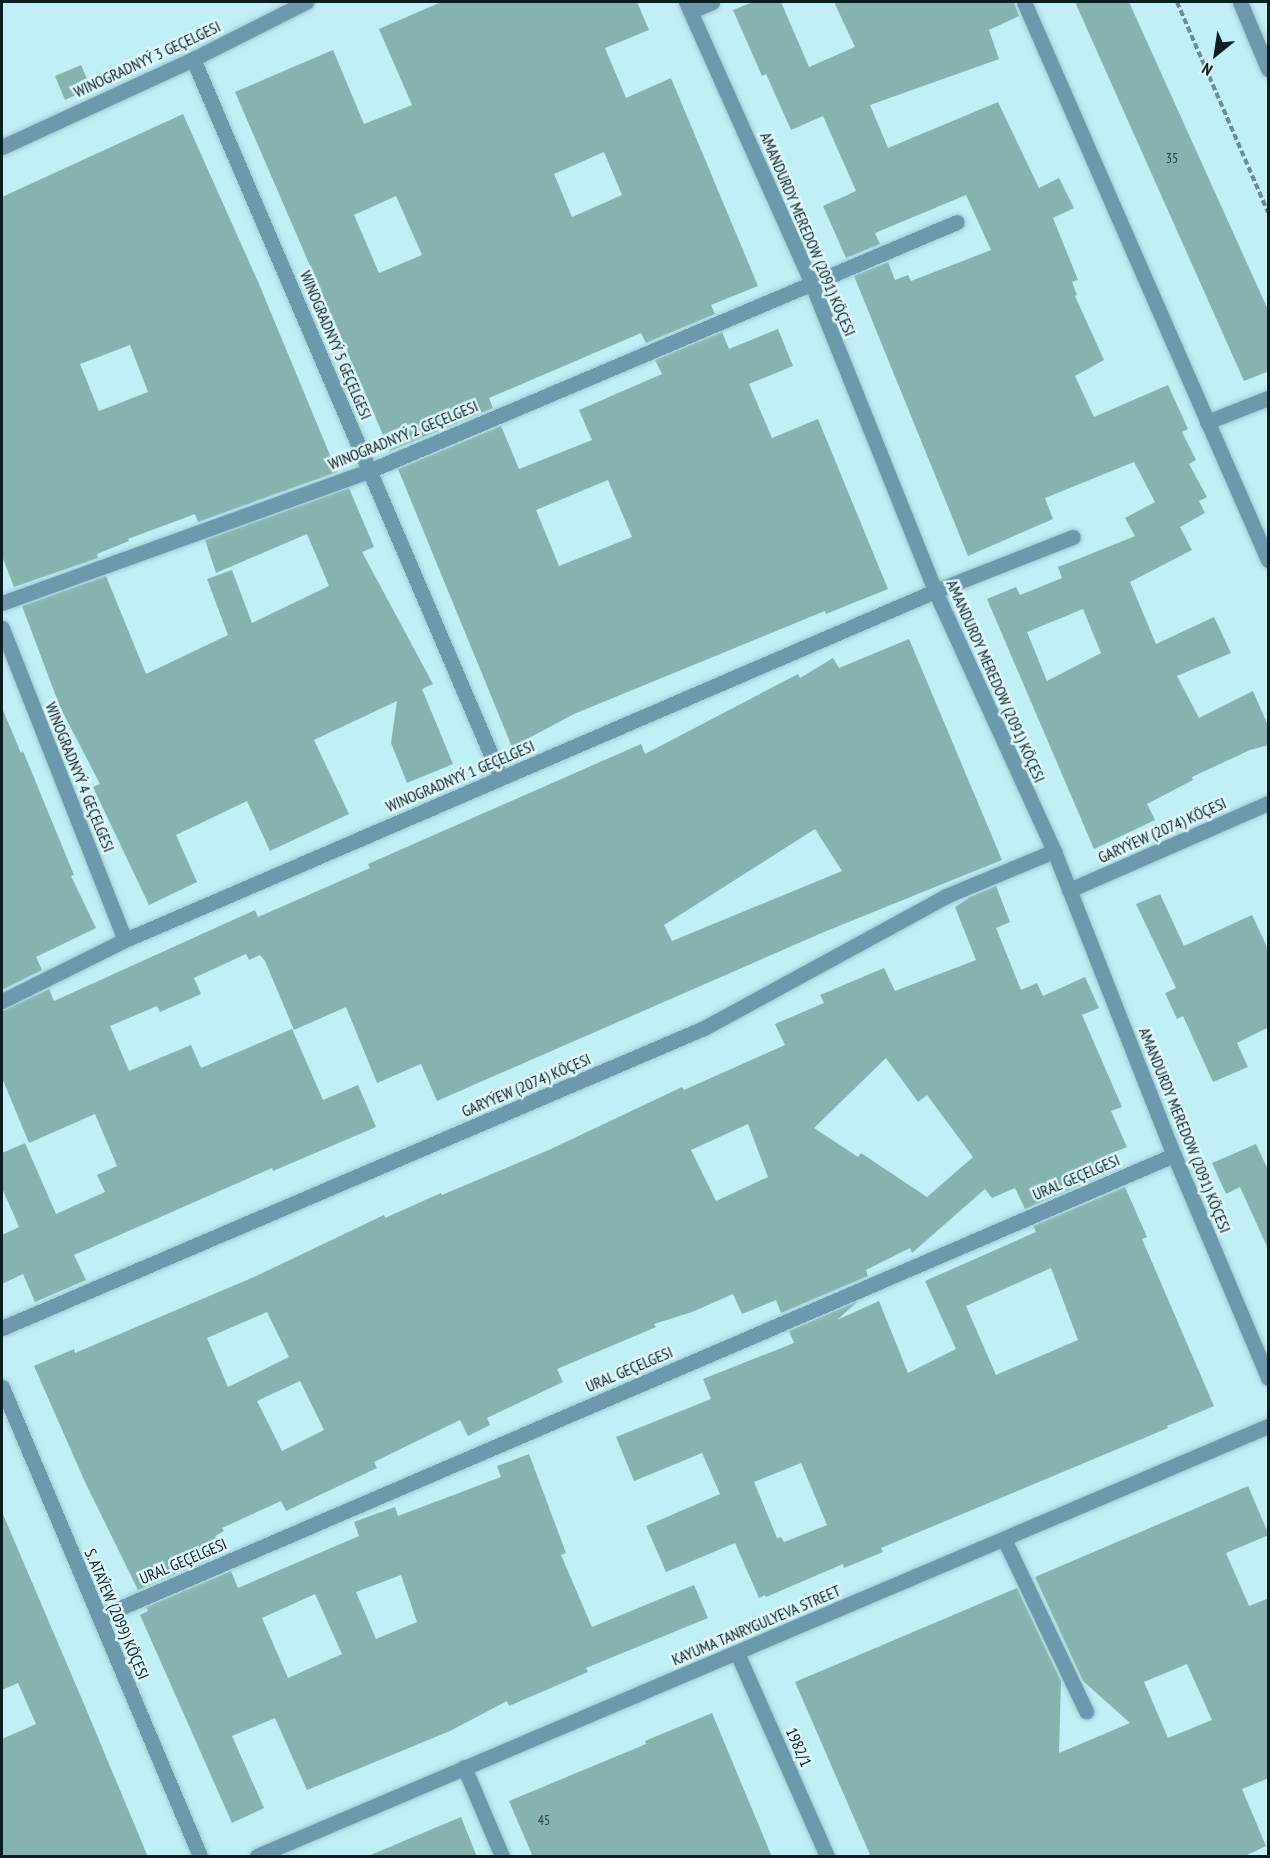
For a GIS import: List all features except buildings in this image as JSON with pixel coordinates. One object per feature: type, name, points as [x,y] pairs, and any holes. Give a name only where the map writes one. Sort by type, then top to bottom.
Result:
[{"type":"street","name":"WINOGRADNYÝ 3 GEÇELGESI","points":[[2,147],[194,59],[306,2]]},
{"type":"street","points":[[688,6],[712,2]]},
{"type":"street","points":[[1024,2],[1269,560]]},
{"type":"street","points":[[1240,2],[1269,69]]},
{"type":"street","name":"AMANDURDY MEREDOW (2091) KÖÇESI","points":[[688,6],[811,282],[935,591],[1054,851],[1174,1155],[1269,1378]]},
{"type":"street","name":"WINOGRADNYÝ 5 GEÇELGESI","points":[[194,59],[501,778]]},
{"type":"street","name":"WINOGRADNYÝ 2 GEÇELGESI","points":[[2,603],[370,470],[957,222]]},
{"type":"street","points":[[1207,422],[1269,398]]},
{"type":"street","name":"WINOGRADNYÝ 1 GEÇELGESI","points":[[2,1001],[125,940],[935,591],[1073,537]]},
{"type":"street","name":"WINOGRADNYÝ 4 GEÇELGESI","points":[[2,628],[125,940]]},
{"type":"street","name":"GARYÝEW (2074) KÖÇESI","points":[[1069,890],[1269,803]]},
{"type":"street","name":"GARYÝEW (2074) KÖÇESI","points":[[2,1328],[704,1028],[946,896],[1054,851]]},
{"type":"street","name":"URAL GEÇELGESI","points":[[99,1617],[1174,1155]]},
{"type":"street","name":"S. ATAÝEW (2099) KÖÇESI","points":[[2,1387],[200,1857]]},
{"type":"street","name":"KAYUMA TANRYGULYEVA STREET","points":[[257,1857],[1269,1426]]},
{"type":"street","points":[[1004,1539],[1086,1711]]},
{"type":"street","name":"1982/1","points":[[737,1653],[827,1857]]},
{"type":"street","points":[[464,1767],[502,1857]]},
{"type":"path","points":[[1177,2],[1269,212]]}]
